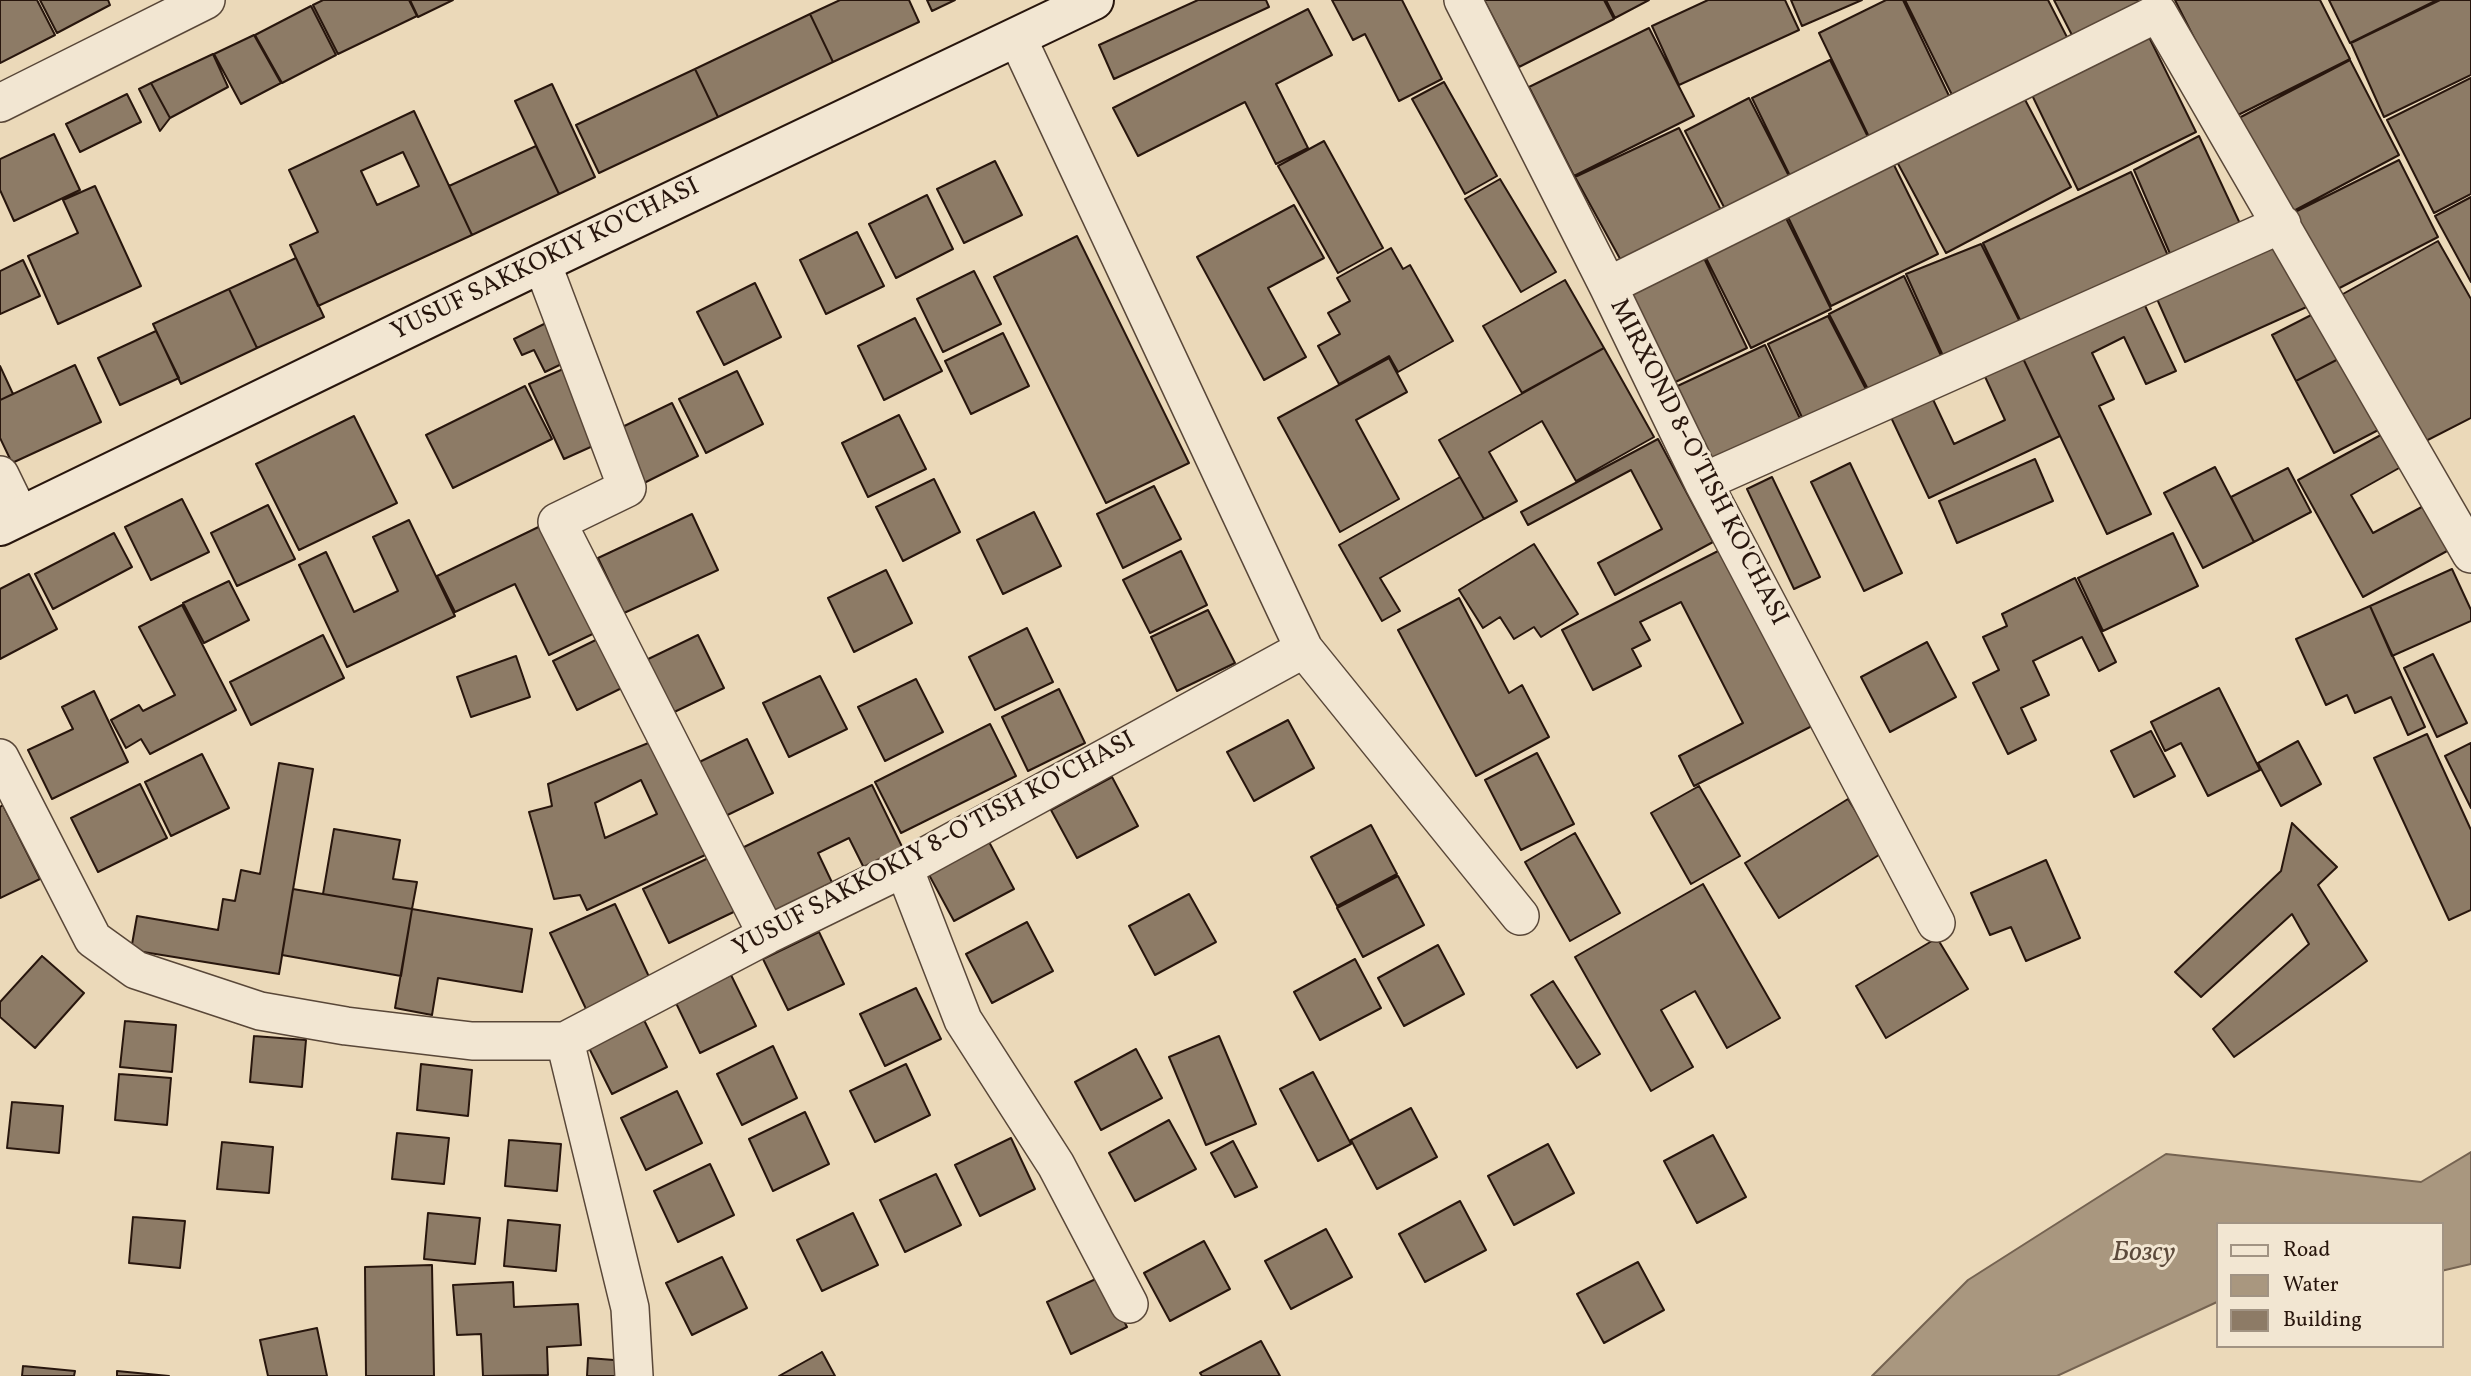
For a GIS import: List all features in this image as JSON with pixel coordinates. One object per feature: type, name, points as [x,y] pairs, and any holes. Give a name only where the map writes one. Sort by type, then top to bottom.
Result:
[{"type":"main road","name":"YUSUF SAKKOKIY KO'CHASI","points":[[10,521],[542,262],[1094,0]]},
{"type":"street","points":[[0,103],[160,10],[206,0]]},
{"type":"street","name":"MIRXOND 8-O'TISH KO'CHASI","points":[[1463,0],[1608,286],[1703,482],[1936,923]]},
{"type":"street","points":[[1608,286],[2158,13],[2471,554]]},
{"type":"street","points":[[1017,37],[1304,649],[1520,916]]},
{"type":"street","points":[[1703,482],[2282,224]]},
{"type":"street","points":[[542,262],[627,488],[557,523],[766,936]]},
{"type":"street","points":[[0,475],[10,521]]},
{"type":"street","name":"YUSUF SAKKOKIY 8-O'TISH KO'CHASI","points":[[0,758],[93,939],[136,970],[260,1011],[346,1026],[472,1041],[565,1041],[766,936],[904,868],[1304,649]]},
{"type":"street","points":[[904,868],[963,1020],[1056,1166],[1129,1304]]},
{"type":"street","points":[[565,1041],[630,1308],[634,1376]]},
{"type":"water","name":"Бозсу","points":[[2471,1152],[2471,1264],[2443,1271],[2443,1222],[2216,1222],[2216,1302],[2057,1376],[1872,1376],[1968,1280],[2166,1154],[2421,1182]]},
{"type":"building","points":[[0,0],[37,0],[55,35],[0,63]]},
{"type":"building","points":[[40,0],[108,0],[110,5],[57,33]]},
{"type":"building","points":[[323,0],[409,0],[417,16],[338,54],[313,5]]},
{"type":"building","points":[[410,0],[453,0],[418,17]]},
{"type":"building","points":[[840,0],[909,0],[919,22],[833,62],[810,14]]},
{"type":"building","points":[[927,0],[955,0],[932,11]]},
{"type":"building","points":[[1198,0],[1266,0],[1269,7],[1114,79],[1099,45]]},
{"type":"building","points":[[1332,0],[1402,0],[1442,79],[1399,101],[1365,34],[1353,40]]},
{"type":"building","points":[[1484,0],[1604,0],[1614,19],[1519,67]]},
{"type":"building","points":[[1606,0],[1649,0],[1615,18]]},
{"type":"building","points":[[1708,0],[1785,0],[1799,30],[1679,85],[1652,26]]},
{"type":"building","points":[[1791,0],[1862,0],[1802,26]]},
{"type":"building","points":[[1886,0],[1903,0],[1952,102],[1871,141],[1819,33]]},
{"type":"building","points":[[1905,0],[2048,0],[2070,43],[1955,101]]},
{"type":"building","points":[[2054,0],[2156,0],[2075,41]]},
{"type":"building","points":[[2175,0],[2320,0],[2350,59],[2234,117]]},
{"type":"building","points":[[2329,0],[2437,0],[2350,43]]},
{"type":"building","points":[[2440,0],[2471,0],[2471,75],[2384,117],[2351,43]]},
{"type":"building","points":[[311,6],[336,55],[282,83],[255,35]]},
{"type":"building","points":[[1308,9],[1332,55],[1276,84],[1308,148],[1276,164],[1245,102],[1138,156],[1113,108]]},
{"type":"building","points":[[810,14],[833,62],[718,117],[695,69]]},
{"type":"building","points":[[1649,28],[1694,116],[1574,176],[1529,87]]},
{"type":"building","points":[[254,35],[281,83],[241,104],[214,54]]},
{"type":"building","points":[[2148,35],[2196,132],[2078,190],[2031,93]]},
{"type":"building","points":[[213,54],[228,87],[170,118],[151,83]]},
{"type":"building","points":[[1830,60],[1870,141],[1792,180],[1752,98]]},
{"type":"building","points":[[2350,60],[2399,155],[2286,215],[2235,120]]},
{"type":"building","points":[[695,69],[718,117],[599,173],[576,125]]},
{"type":"building","points":[[2471,78],[2471,194],[2434,213],[2387,120]]},
{"type":"building","points":[[1444,82],[1497,176],[1465,194],[1412,99]]},
{"type":"building","points":[[151,83],[170,118],[160,131],[139,89]]},
{"type":"building","points":[[552,84],[595,177],[559,194],[515,101]]},
{"type":"building","points":[[127,94],[141,122],[80,152],[66,124]]},
{"type":"building","points":[[2022,94],[2071,187],[1946,253],[1896,160]]},
{"type":"building","points":[[1749,98],[1791,180],[1727,213],[1685,131]]},
{"type":"building","points":[[414,111],[472,235],[318,306],[290,245],[318,232],[289,170]],"holes":[[[403,152],[419,186],[377,205],[361,171]]]},
{"type":"building","points":[[1679,128],[1723,214],[1624,266],[1575,177]]},
{"type":"building","points":[[54,134],[80,190],[14,221],[0,190],[0,159]]},
{"type":"building","points":[[2199,136],[2243,230],[2171,256],[2134,170]]},
{"type":"building","points":[[1324,141],[1383,248],[1338,273],[1278,166]]},
{"type":"building","points":[[536,146],[559,194],[472,235],[449,186]]},
{"type":"building","points":[[2399,160],[2438,237],[2326,295],[2287,216]]},
{"type":"building","points":[[995,161],[1022,215],[964,243],[937,189]]},
{"type":"building","points":[[1892,161],[1938,254],[1831,306],[1786,213]]},
{"type":"building","points":[[2131,172],[2169,258],[2022,324],[1983,243]]},
{"type":"building","points":[[1500,179],[1556,272],[1521,292],[1465,199]]},
{"type":"building","points":[[95,186],[141,286],[58,324],[28,256],[78,233],[63,200]]},
{"type":"building","points":[[927,195],[953,249],[896,278],[869,224]]},
{"type":"building","points":[[2471,197],[2471,282],[2435,216]]},
{"type":"building","points":[[1294,205],[1324,258],[1268,288],[1306,357],[1264,380],[1197,257]]},
{"type":"building","points":[[1784,214],[1831,309],[1751,348],[1704,254]]},
{"type":"building","points":[[857,232],[884,286],[826,314],[800,260]]},
{"type":"building","points":[[2278,233],[2311,305],[2185,362],[2153,290]]},
{"type":"building","points":[[1077,236],[1189,463],[1106,503],[994,277]]},
{"type":"building","points":[[2438,241],[2471,299],[2471,418],[2416,446],[2334,299]]},
{"type":"building","points":[[1981,244],[2021,324],[1944,358],[1906,274]]},
{"type":"building","points":[[1391,248],[1403,269],[1410,265],[1453,341],[1398,372],[1389,356],[1339,384],[1318,346],[1340,334],[1328,313],[1350,301],[1337,278]]},
{"type":"building","points":[[1702,254],[1747,348],[1667,386],[1622,292]]},
{"type":"building","points":[[296,258],[324,317],[257,348],[229,289]]},
{"type":"building","points":[[23,260],[40,296],[0,314],[0,271]]},
{"type":"building","points":[[974,271],[1001,324],[943,352],[917,299]]},
{"type":"building","points":[[1904,276],[1943,360],[1872,397],[1829,314]]},
{"type":"building","points":[[1565,280],[1604,348],[1522,393],[1483,326]]},
{"type":"building","points":[[755,283],[781,337],[724,365],[697,312]]},
{"type":"building","points":[[229,289],[257,348],[181,384],[153,324]]},
{"type":"building","points":[[2139,293],[2176,371],[2146,384],[2124,337],[2092,353],[2114,399],[2099,406],[2151,514],[2107,534],[2019,350]]},
{"type":"building","points":[[2325,308],[2348,354],[2296,381],[2272,335]]},
{"type":"building","points":[[1828,316],[1870,397],[1806,426],[1768,344]]},
{"type":"building","points":[[915,318],[942,371],[884,400],[858,346]]},
{"type":"building","points":[[552,320],[572,359],[545,372],[534,350],[522,355],[514,339]]},
{"type":"building","points":[[156,331],[179,378],[120,405],[98,358]]},
{"type":"building","points":[[1003,333],[1029,386],[971,414],[945,361]]},
{"type":"building","points":[[1765,345],[1804,427],[1707,472],[1669,390]]},
{"type":"building","points":[[1604,348],[1654,437],[1576,481],[1542,421],[1489,452],[1517,501],[1484,519],[1439,440]]},
{"type":"building","points":[[2019,350],[2060,436],[1929,498],[1888,411],[1929,391],[1954,444],[2005,420],[1981,368]]},
{"type":"building","points":[[2348,354],[2386,426],[2334,453],[2296,381]]},
{"type":"building","points":[[1389,358],[1407,392],[1356,420],[1399,499],[1340,532],[1278,418]]},
{"type":"building","points":[[75,365],[101,422],[12,463],[0,438],[0,400]]},
{"type":"building","points":[[0,366],[13,394],[0,400]]},
{"type":"building","points":[[570,366],[604,441],[564,459],[529,384]]},
{"type":"building","points":[[737,371],[763,424],[706,453],[679,399]]},
{"type":"building","points":[[525,386],[552,439],[453,488],[426,435]]},
{"type":"building","points":[[672,403],[698,456],[640,485],[614,431]]},
{"type":"building","points":[[899,415],[926,469],[868,497],[842,443]]},
{"type":"building","points":[[354,416],[397,503],[299,550],[256,464]]},
{"type":"building","points":[[2390,430],[2408,463],[2351,495],[2373,533],[2433,501],[2458,545],[2363,597],[2298,480]]},
{"type":"building","points":[[1658,439],[1713,542],[1615,595],[1598,563],[1662,529],[1631,470],[1528,525],[1521,512]]},
{"type":"building","points":[[2035,459],[2053,501],[1957,543],[1939,501]]},
{"type":"building","points":[[1850,463],[1902,573],[1864,591],[1811,482]]},
{"type":"building","points":[[2215,467],[2254,542],[2203,568],[2164,493]]},
{"type":"building","points":[[2288,468],[2311,512],[2254,542],[2231,497]]},
{"type":"building","points":[[1460,477],[1484,519],[1380,578],[1400,611],[1382,621],[1339,545]]},
{"type":"building","points":[[1772,477],[1820,577],[1794,589],[1747,489]]},
{"type":"building","points":[[934,479],[960,532],[903,561],[876,507]]},
{"type":"building","points":[[1154,486],[1181,539],[1123,568],[1097,514]]},
{"type":"building","points":[[182,499],[209,552],[151,580],[125,527]]},
{"type":"building","points":[[268,505],[295,559],[237,586],[211,533]]},
{"type":"building","points":[[1034,512],[1061,566],[1003,594],[977,540]]},
{"type":"building","points":[[692,514],[718,570],[624,613],[598,558]]},
{"type":"building","points":[[409,520],[455,616],[347,667],[299,565],[326,552],[354,612],[398,591],[373,537]]},
{"type":"building","points":[[553,520],[605,628],[549,655],[515,584],[455,612],[437,576]]},
{"type":"building","points":[[114,533],[132,567],[53,609],[35,574]]},
{"type":"building","points":[[2173,533],[2198,586],[2103,631],[2078,578]]},
{"type":"building","points":[[1534,544],[1578,614],[1541,637],[1534,627],[1514,639],[1500,617],[1483,628],[1459,590]]},
{"type":"building","points":[[1724,548],[1814,725],[1694,786],[1679,756],[1743,723],[1681,602],[1640,622],[1650,640],[1632,649],[1641,666],[1593,690],[1562,630]]},
{"type":"building","points":[[1181,551],[1207,605],[1150,633],[1123,580]]},
{"type":"building","points":[[2452,569],[2471,610],[2471,621],[2392,656],[2370,606]]},
{"type":"building","points":[[886,570],[912,623],[854,652],[828,598]]},
{"type":"building","points":[[29,574],[57,629],[0,659],[0,589]]},
{"type":"building","points":[[2075,578],[2116,662],[2099,671],[2082,637],[2033,661],[2049,695],[2021,708],[2036,740],[2008,754],[1973,683],[1999,670],[1983,637],[2007,626],[2002,614]]},
{"type":"building","points":[[229,581],[249,620],[204,643],[183,603]]},
{"type":"building","points":[[1459,598],[1509,693],[1522,685],[1549,737],[1476,776],[1398,630]]},
{"type":"building","points":[[182,605],[236,710],[150,754],[141,739],[126,748],[111,720],[139,705],[143,711],[175,695],[139,627]]},
{"type":"building","points":[[2370,606],[2425,727],[2408,735],[2391,697],[2355,713],[2347,695],[2326,705],[2296,639]]},
{"type":"building","points":[[1208,610],[1235,663],[1177,691],[1151,637]]},
{"type":"building","points":[[1027,628],[1053,682],[995,710],[969,657]]},
{"type":"building","points":[[610,633],[634,682],[577,710],[553,661]]},
{"type":"building","points":[[323,635],[344,678],[251,725],[230,682]]},
{"type":"building","points":[[698,635],[724,688],[666,716],[640,663]]},
{"type":"building","points":[[1927,642],[1956,697],[1890,732],[1861,677]]},
{"type":"building","points":[[2433,654],[2467,723],[2437,737],[2404,668]]},
{"type":"building","points":[[516,656],[530,697],[471,717],[457,677]]},
{"type":"building","points":[[820,676],[847,729],[789,757],[763,703]]},
{"type":"building","points":[[916,679],[943,732],[885,761],[858,707]]},
{"type":"building","points":[[2219,688],[2260,770],[2208,796],[2181,743],[2165,751],[2151,722]]},
{"type":"building","points":[[1059,689],[1085,743],[1028,771],[1002,717]]},
{"type":"building","points":[[94,691],[128,762],[52,799],[28,750],[73,729],[62,707]]},
{"type":"building","points":[[1288,720],[1314,768],[1254,801],[1227,752]]},
{"type":"building","points":[[990,724],[1016,776],[901,833],[875,782]]},
{"type":"building","points":[[2151,731],[2175,776],[2134,797],[2111,751]]},
{"type":"building","points":[[2427,734],[2471,830],[2471,910],[2449,920],[2374,758]]},
{"type":"building","points":[[663,737],[716,850],[587,910],[580,895],[554,899],[529,812],[552,806],[548,784]],"holes":[[[641,780],[657,814],[605,838],[595,803]]]},
{"type":"building","points":[[747,739],[773,793],[715,821],[689,767]]},
{"type":"building","points":[[2298,741],[2321,784],[2281,806],[2258,763]]},
{"type":"building","points":[[2471,743],[2471,808],[2445,756]]},
{"type":"building","points":[[1537,753],[1574,824],[1521,850],[1485,780]]},
{"type":"building","points":[[202,754],[229,808],[171,836],[145,782]]},
{"type":"building","points":[[279,763],[313,769],[279,974],[131,950],[137,916],[218,930],[223,899],[235,901],[241,870],[260,874]]},
{"type":"building","points":[[1112,777],[1138,826],[1077,858],[1051,810]]},
{"type":"building","points":[[140,784],[167,838],[98,872],[71,818]]},
{"type":"building","points":[[872,785],[909,861],[870,880],[849,838],[818,853],[837,893],[779,922],[742,848]]},
{"type":"building","points":[[1699,786],[1740,856],[1691,884],[1651,813]]},
{"type":"building","points":[[1848,799],[1882,853],[1779,918],[1745,863]]},
{"type":"building","points":[[3,805],[40,879],[0,898],[0,807]]},
{"type":"building","points":[[2292,823],[2337,867],[2318,885],[2367,961],[2234,1057],[2213,1029],[2309,944],[2292,914],[2201,997],[2175,972],[2281,871]]},
{"type":"building","points":[[1371,825],[1397,874],[1337,906],[1311,857]]},
{"type":"building","points":[[334,829],[400,840],[393,879],[417,882],[412,909],[323,894]]},
{"type":"building","points":[[1575,833],[1620,913],[1570,941],[1525,862]]},
{"type":"building","points":[[988,840],[1014,889],[954,921],[928,873]]},
{"type":"building","points":[[719,853],[744,907],[669,943],[643,889]]},
{"type":"building","points":[[2046,860],[2080,938],[2026,961],[2011,927],[1990,935],[1971,893]]},
{"type":"building","points":[[1398,876],[1424,925],[1363,957],[1337,908]]},
{"type":"building","points":[[1703,884],[1780,1018],[1727,1048],[1695,991],[1661,1010],[1693,1067],[1651,1091],[1575,957]]},
{"type":"building","points":[[293,889],[412,909],[401,976],[282,955]]},
{"type":"building","points":[[1189,894],[1216,942],[1155,975],[1129,926]]},
{"type":"building","points":[[615,904],[651,981],[587,1011],[550,933]]},
{"type":"building","points":[[412,909],[532,929],[522,992],[438,978],[432,1015],[395,1008]]},
{"type":"building","points":[[1027,922],[1053,971],[992,1003],[966,954]]},
{"type":"building","points":[[819,932],[844,984],[788,1010],[763,959]]},
{"type":"building","points":[[1937,938],[1968,989],[1886,1038],[1856,986]]},
{"type":"building","points":[[1438,945],[1464,994],[1404,1026],[1378,978]]},
{"type":"building","points":[[42,956],[84,993],[35,1048],[0,1017],[0,1002]]},
{"type":"building","points":[[1355,959],[1381,1008],[1320,1040],[1294,992]]},
{"type":"building","points":[[731,975],[756,1026],[700,1053],[675,1001]]},
{"type":"building","points":[[1553,981],[1600,1054],[1577,1068],[1531,995]]},
{"type":"building","points":[[916,988],[941,1039],[885,1066],[860,1014]]},
{"type":"building","points":[[642,1016],[667,1067],[612,1094],[586,1042]]},
{"type":"building","points":[[125,1021],[176,1025],[172,1072],[120,1067]]},
{"type":"building","points":[[254,1036],[306,1040],[302,1087],[250,1082]]},
{"type":"building","points":[[1219,1036],[1256,1124],[1206,1145],[1169,1057]]},
{"type":"building","points":[[773,1046],[797,1098],[742,1125],[717,1074]]},
{"type":"building","points":[[1136,1049],[1162,1098],[1101,1130],[1075,1082]]},
{"type":"building","points":[[421,1064],[472,1070],[468,1116],[417,1110]]},
{"type":"building","points":[[906,1064],[930,1115],[875,1142],[850,1091]]},
{"type":"building","points":[[1313,1072],[1351,1144],[1318,1161],[1280,1089]]},
{"type":"building","points":[[119,1074],[171,1078],[167,1125],[115,1120]]},
{"type":"building","points":[[677,1091],[702,1143],[646,1170],[621,1118]]},
{"type":"building","points":[[12,1102],[63,1106],[59,1153],[7,1148]]},
{"type":"building","points":[[1411,1108],[1437,1157],[1377,1189],[1351,1140]]},
{"type":"building","points":[[805,1112],[829,1164],[773,1191],[749,1139]]},
{"type":"building","points":[[1169,1120],[1196,1169],[1135,1201],[1109,1153]]},
{"type":"building","points":[[397,1133],[449,1138],[444,1184],[392,1179]]},
{"type":"building","points":[[1713,1135],[1746,1197],[1697,1223],[1664,1161]]},
{"type":"building","points":[[1011,1138],[1035,1189],[980,1216],[955,1165]]},
{"type":"building","points":[[509,1140],[561,1144],[557,1191],[505,1186]]},
{"type":"building","points":[[1233,1141],[1257,1187],[1235,1197],[1211,1153]]},
{"type":"building","points":[[222,1142],[273,1147],[269,1193],[217,1189]]},
{"type":"building","points":[[1548,1144],[1574,1193],[1514,1225],[1488,1176]]},
{"type":"building","points":[[710,1164],[734,1215],[678,1242],[654,1191]]},
{"type":"building","points":[[936,1174],[961,1225],[905,1252],[880,1200]]},
{"type":"building","points":[[1460,1201],[1486,1250],[1425,1282],[1399,1234]]},
{"type":"building","points":[[428,1213],[480,1218],[475,1264],[424,1259]]},
{"type":"building","points":[[853,1213],[878,1265],[822,1291],[797,1240]]},
{"type":"building","points":[[133,1217],[185,1221],[180,1268],[129,1263]]},
{"type":"building","points":[[508,1220],[560,1225],[556,1271],[504,1266]]},
{"type":"building","points":[[1326,1229],[1352,1277],[1291,1309],[1265,1261]]},
{"type":"building","points":[[1204,1241],[1230,1289],[1170,1321],[1144,1273]]},
{"type":"building","points":[[722,1257],[747,1308],[692,1335],[666,1283]]},
{"type":"building","points":[[1638,1262],[1664,1310],[1604,1343],[1577,1294]]},
{"type":"building","points":[[432,1265],[434,1376],[366,1376],[365,1267]]},
{"type":"building","points":[[1102,1276],[1127,1327],[1071,1354],[1047,1302]]},
{"type":"building","points":[[513,1282],[514,1307],[578,1304],[581,1345],[547,1347],[548,1375],[483,1376],[481,1334],[457,1335],[453,1285]]},
{"type":"building","points":[[317,1328],[327,1376],[268,1376],[260,1340]]},
{"type":"building","points":[[1261,1341],[1280,1376],[1202,1376],[1200,1373]]},
{"type":"building","points":[[822,1352],[835,1376],[779,1376]]},
{"type":"building","points":[[588,1358],[627,1361],[626,1376],[587,1376]]},
{"type":"building","points":[[23,1366],[75,1371],[74,1376],[22,1376]]},
{"type":"building","points":[[117,1371],[169,1376],[117,1376]]}]
